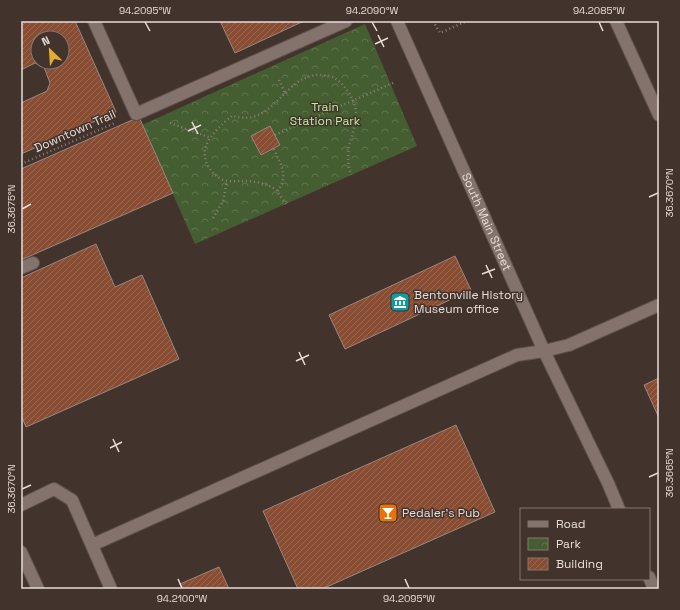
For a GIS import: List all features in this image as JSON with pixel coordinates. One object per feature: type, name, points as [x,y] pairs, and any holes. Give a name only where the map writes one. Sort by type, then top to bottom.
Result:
[{"type":"street","points":[[94,21],[138,113],[346,21]]},
{"type":"street","name":"South Main Street","points":[[397,21],[544,351],[620,508]]},
{"type":"street","points":[[616,21],[659,115]]},
{"type":"street","points":[[21,268],[33,263]]},
{"type":"street","points":[[92,545],[517,355],[569,345],[659,305]]},
{"type":"street","points":[[21,505],[54,489],[72,500],[111,589]]},
{"type":"street","points":[[21,552],[38,589]]},
{"type":"street","points":[[650,579],[654,589]]},
{"type":"path","points":[[433,21],[440,33],[467,21]]},
{"type":"path","points":[[286,204],[271,187],[260,183],[227,181],[215,176],[208,168],[205,157],[206,145],[223,123],[232,116],[252,117],[271,107],[290,88],[306,78],[318,75],[332,76],[341,82],[353,101],[356,118],[349,142],[348,157],[348,166],[351,174]]},
{"type":"path","points":[[279,80],[285,93]]},
{"type":"path","points":[[275,136],[395,82]]},
{"type":"path","points":[[138,113],[211,138]]},
{"type":"path","name":"Downtown Trail","points":[[21,164],[138,113]]},
{"type":"path","points":[[274,149],[282,166],[284,176],[282,185],[277,192]]},
{"type":"path","points":[[213,218],[224,201],[227,181]]},
{"type":"green space","name":"Train Station Park","points":[[365,24],[417,146],[195,244],[142,125]]},
{"type":"building","points":[[21,21],[75,21],[116,112],[21,154],[21,103],[47,91],[50,83],[45,70],[70,70],[70,30],[30,30],[30,66],[21,70]]},
{"type":"building","points":[[220,21],[304,21],[235,53]]},
{"type":"building","points":[[139,117],[173,193],[21,260],[21,169]]},
{"type":"building","points":[[270,126],[280,145],[261,155],[251,136]]},
{"type":"building","points":[[96,244],[115,287],[142,275],[179,359],[26,427],[21,415],[21,278]]},
{"type":"building","name":"Bentonville History Museum office","points":[[455,256],[471,290],[345,349],[329,315]]},
{"type":"building","points":[[659,378],[659,418],[644,385]]},
{"type":"building","points":[[456,425],[495,512],[322,589],[298,589],[263,511]]},
{"type":"building","points":[[219,567],[229,589],[182,589],[180,584]]},
{"type":"place","name":"Bentonville History Museum office","points":[[400,302]]},
{"type":"place","name":"Pedaler's Pub","points":[[388,513]]}]
